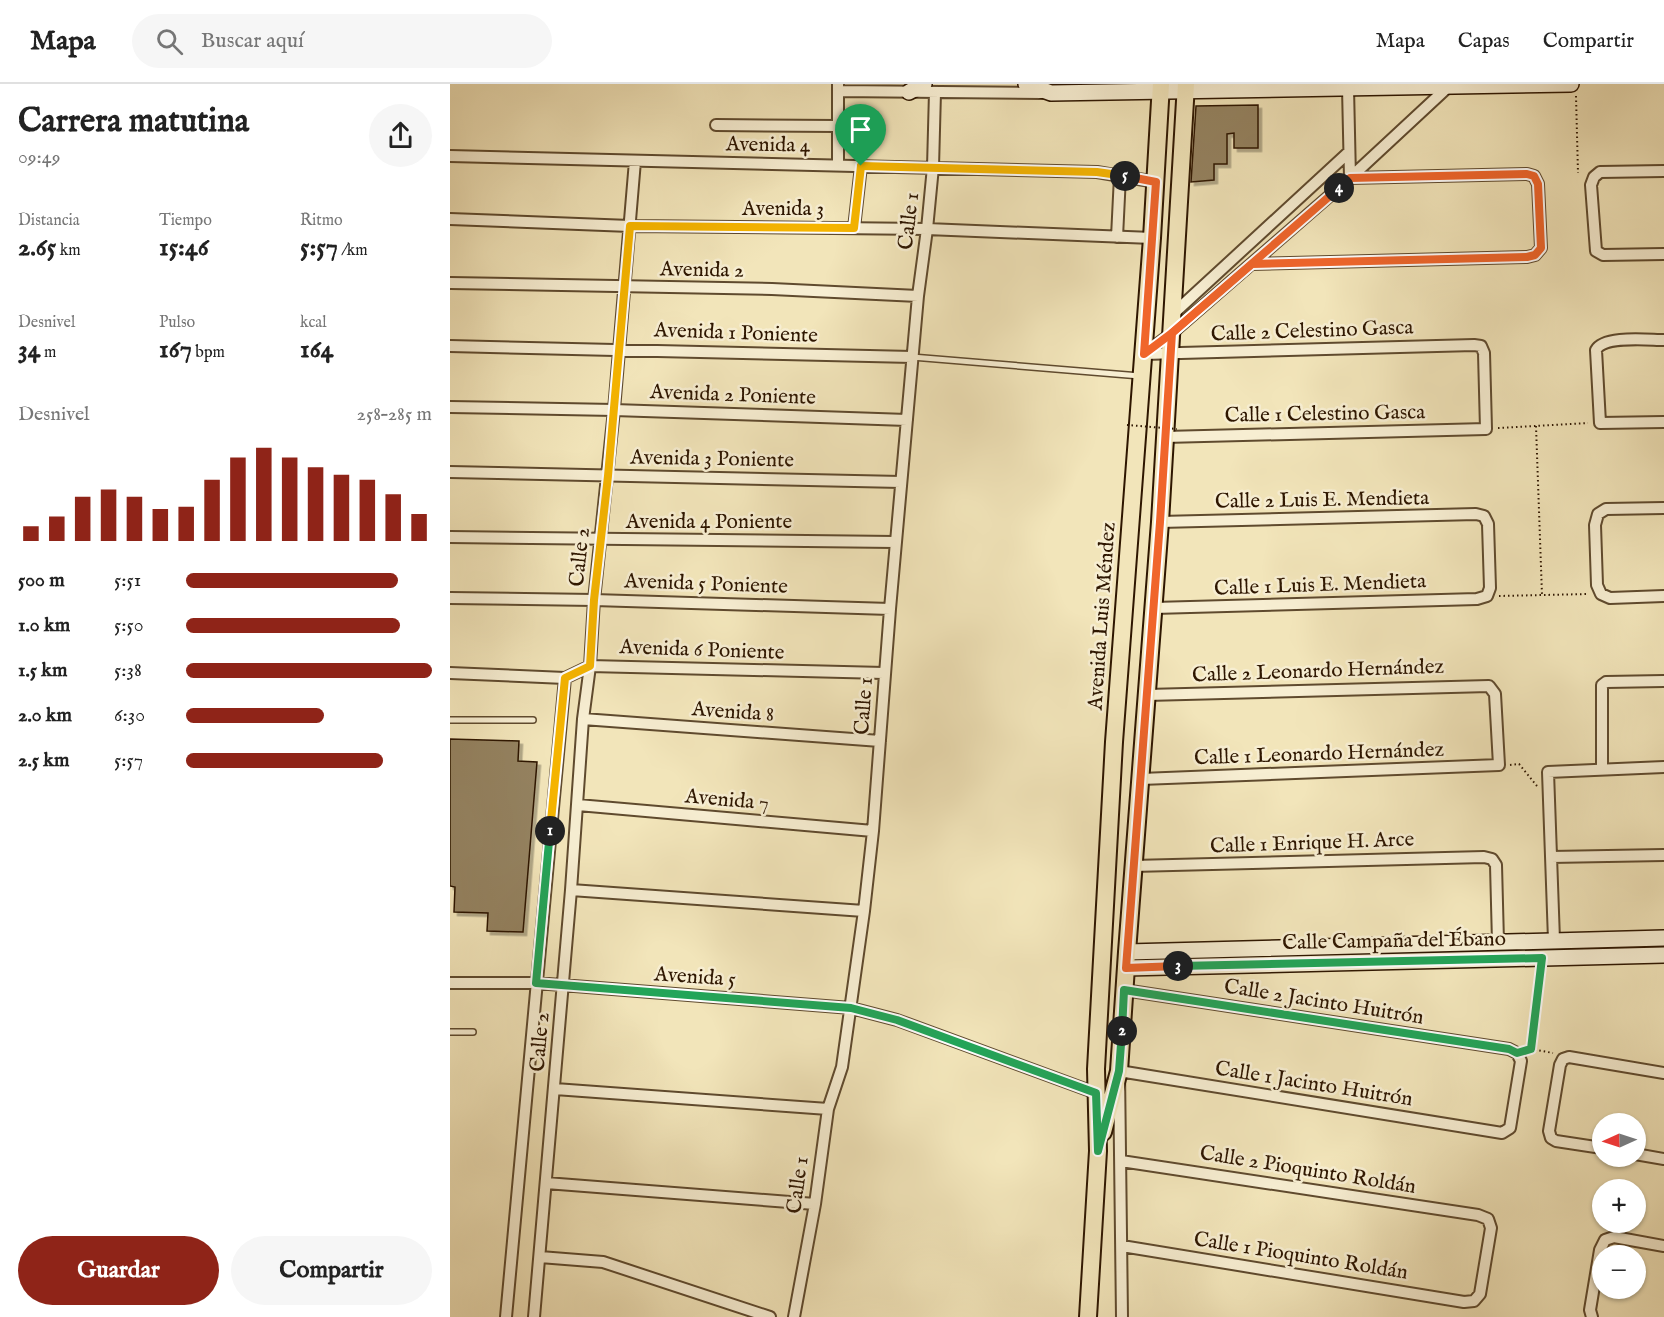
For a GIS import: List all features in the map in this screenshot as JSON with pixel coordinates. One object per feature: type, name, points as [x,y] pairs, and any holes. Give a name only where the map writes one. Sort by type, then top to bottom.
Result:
[{"type":"main road","name":"Avenida Luis Méndez","points":[[1088,1317],[1098,1151],[1096,1069],[1114,754],[1156,182],[1160,88]]},
{"type":"main road","name":"Avenida Luis Méndez","points":[[1098,1151],[1119,1071],[1160,522],[1171,433],[1170,354],[1186,88]]},
{"type":"street","points":[[1026,84],[1051,93]]},
{"type":"street","points":[[1144,354],[1172,333],[1350,178],[1449,86]]},
{"type":"street","points":[[838,165],[838,88],[909,92],[929,88],[1051,93],[1160,88],[1449,86],[1574,90]]},
{"type":"street","name":"Calle 1","points":[[794,1317],[815,1204],[828,1108],[842,1067],[873,831],[895,542],[918,296],[933,167],[936,124],[929,88]]},
{"type":"street","points":[[1348,88],[1350,178]]},
{"type":"street","points":[[716,124],[837,126]]},
{"type":"street","points":[[1173,314],[1349,152]]},
{"type":"street","name":"Avenida 4","points":[[450,156],[1097,172],[1156,182]]},
{"type":"street","name":"Calle 2","points":[[534,1317],[572,890],[594,600],[620,349],[635,161]]},
{"type":"street","points":[[854,228],[861,166]]},
{"type":"street","points":[[1664,171],[1599,172],[1591,185],[1596,251],[1603,255],[1664,254]]},
{"type":"street","points":[[1252,264],[1535,255],[1541,248],[1538,184],[1534,176],[1527,174],[1350,178]]},
{"type":"street","points":[[1118,237],[1120,176]]},
{"type":"street","name":"Avenida 3","points":[[450,219],[630,226],[927,229],[1152,238]]},
{"type":"street","name":"Avenida 2","points":[[450,283],[772,289],[918,296]]},
{"type":"street","points":[[1664,340],[1608,340],[1599,344],[1596,350],[1600,423],[1664,422]]},
{"type":"street","name":"Avenida 1 Poniente","points":[[450,346],[912,357]]},
{"type":"street","name":"Calle 2 Celestino Gasca","points":[[1144,354],[1481,346],[1484,353],[1486,429]]},
{"type":"street","name":"Avenida 2 Poniente","points":[[450,407],[907,420]]},
{"type":"street","name":"Calle 1 Celestino Gasca","points":[[1171,433],[1486,429]]},
{"type":"street","name":"Avenida 3 Poniente","points":[[450,472],[901,482]]},
{"type":"street","points":[[1664,508],[1606,509],[1598,514],[1595,525],[1597,585],[1601,594],[1610,598],[1664,596]]},
{"type":"street","name":"Calle 2 Luis E. Mendieta","points":[[1160,522],[1476,514],[1484,516],[1488,524],[1490,588],[1487,596]]},
{"type":"street","name":"Avenida 4 Poniente","points":[[450,537],[895,542]]},
{"type":"street","name":"Calle 1 Luis E. Mendieta","points":[[1154,608],[1465,599],[1487,596]]},
{"type":"street","name":"Avenida 5 Poniente","points":[[450,598],[890,609]]},
{"type":"street","name":"Avenida 6 Poniente","points":[[450,673],[565,678],[590,666],[884,673]]},
{"type":"street","name":"Calle 2","points":[[506,1317],[565,678]]},
{"type":"street","points":[[1602,769],[1602,685],[1606,682],[1664,681]]},
{"type":"street","name":"Calle 2 Leonardo Hernández","points":[[1147,695],[1489,686],[1495,694],[1498,765]]},
{"type":"street","name":"Avenida 8","points":[[584,719],[880,741]]},
{"type":"street","name":"Calle 1 Leonardo Hernández","points":[[1141,779],[1498,765]]},
{"type":"street","points":[[1554,940],[1548,772],[1664,767]]},
{"type":"street","name":"Avenida 7","points":[[578,805],[873,831]]},
{"type":"street","points":[[1551,858],[1664,855]]},
{"type":"street","name":"Calle 1 Enrique H. Arce","points":[[1134,866],[1484,857],[1492,859],[1496,865],[1498,942]]},
{"type":"street","points":[[572,890],[864,911]]},
{"type":"street","name":"Calle Campaña del Ébano","points":[[1126,960],[1498,942],[1664,938]]},
{"type":"street","name":"Calle Campaña del Ébano","points":[[1126,960],[1542,958],[1664,955]]},
{"type":"street","name":"Avenida 5","points":[[450,982],[536,983],[851,1008],[897,1020],[1096,1093]]},
{"type":"street","name":"Calle 2 Jacinto Huitrón","points":[[1124,990],[1509,1049],[1517,1053]]},
{"type":"street","name":"Calle 1 Jacinto Huitrón","points":[[1119,1071],[1502,1133],[1510,1128],[1521,1061],[1517,1053]]},
{"type":"street","points":[[1592,1147],[1556,1141],[1551,1138],[1549,1131],[1563,1059],[1569,1057],[1664,1073]]},
{"type":"street","name":"Avenida Luis Méndez","points":[[1119,1071],[1122,1317]]},
{"type":"street","points":[[555,1089],[828,1108]]},
{"type":"street","points":[[1646,1156],[1664,1159]]},
{"type":"street","name":"Calle 2 Pioquinto Roldán","points":[[1121,1161],[1478,1215],[1488,1219],[1491,1228],[1479,1294],[1474,1301]]},
{"type":"street","points":[[546,1183],[815,1204]]},
{"type":"street","points":[[1592,1317],[1590,1310],[1600,1250],[1605,1240],[1614,1237],[1664,1246]]},
{"type":"street","name":"Calle 1 Pioquinto Roldán","points":[[1122,1246],[1464,1302],[1474,1301]]},
{"type":"street","points":[[540,1257],[603,1262],[770,1317]]},
{"type":"lane","points":[[912,357],[1142,376]]},
{"type":"lane","points":[[450,720],[533,720]]},
{"type":"lane","points":[[450,1032],[473,1032]]},
{"type":"path","points":[[1574,90],[1578,173]]},
{"type":"path","points":[[1486,429],[1600,423]]},
{"type":"path","points":[[1126,425],[1171,433]]},
{"type":"path","points":[[1536,426],[1542,595]]},
{"type":"path","points":[[1487,596],[1601,594]]},
{"type":"path","points":[[1498,765],[1519,764],[1536,786],[1548,785]]},
{"type":"path","points":[[1531,1049],[1542,958]]},
{"type":"path","points":[[1517,1053],[1531,1049],[1555,1053],[1563,1059]]},
{"type":"building","points":[[1258,105],[1258,148],[1234,148],[1234,133],[1227,134],[1227,164],[1214,164],[1214,180],[1191,182],[1196,106]]},
{"type":"building","points":[[450,739],[519,741],[518,761],[537,762],[523,932],[487,931],[488,913],[454,912],[455,887],[450,886]]},
{"type":"route","points":[[861,166],[854,228],[630,226],[608,476],[594,600],[590,666],[565,678],[536,983],[851,1008],[897,1020],[1096,1093],[1098,1151],[1119,1071],[1124,990],[1509,1049],[1517,1053],[1531,1049],[1542,958],[1126,968],[1172,333],[1350,178],[1527,174],[1534,176],[1538,184],[1541,248],[1535,255],[1252,264],[1172,333],[1144,354],[1156,182],[1097,172],[861,166]]}]
